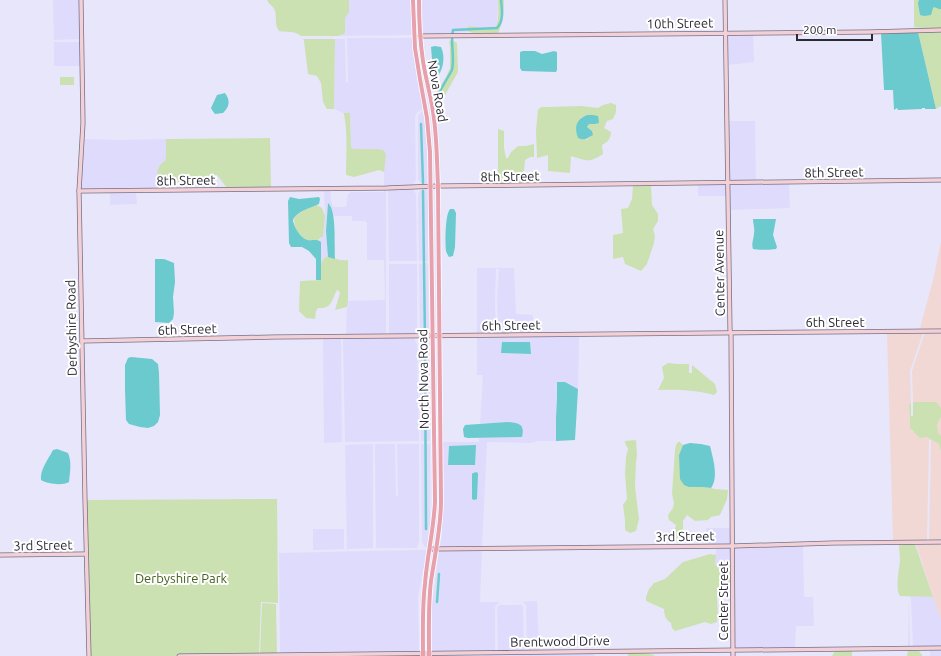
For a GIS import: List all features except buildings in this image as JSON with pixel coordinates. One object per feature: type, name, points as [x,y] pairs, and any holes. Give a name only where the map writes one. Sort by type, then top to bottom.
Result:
[{"type":"main road","name":"Nova Road","points":[[413,0],[415,48],[424,101]]},
{"type":"main road","name":"Nova Road","points":[[419,0],[420,36],[423,62],[434,117],[437,145],[438,186]]},
{"type":"main road","name":"North Nova Road","points":[[423,655],[422,620],[424,593],[434,523],[435,501],[430,142],[424,101]]},
{"type":"main road","points":[[426,109],[434,117]]},
{"type":"main road","name":"North Nova Road","points":[[429,654],[430,590],[437,548],[441,501],[438,186]]},
{"type":"main road","points":[[432,251],[434,256],[438,259]]},
{"type":"main road","points":[[432,262],[439,268]]},
{"type":"street","name":"Derbyshire Road","points":[[81,0],[83,123],[79,191],[89,656]]},
{"type":"street","name":"Center Avenue","points":[[724,0],[731,333],[733,546]]},
{"type":"street","name":"10th Street","points":[[420,36],[941,30]]},
{"type":"street","name":"8th Street","points":[[79,191],[941,180]]},
{"type":"street","name":"6th Street","points":[[82,341],[274,337],[941,331]]},
{"type":"street","name":"3rd Street","points":[[430,549],[941,542]]},
{"type":"street","name":"Center Street","points":[[733,546],[733,656]]},
{"type":"street","name":"3rd Street","points":[[0,555],[86,554]]},
{"type":"street","name":"Brentwood Drive","points":[[179,656],[423,655],[941,648]]},
{"type":"shaded area","points":[[53,0],[80,0],[80,39],[54,40]]},
{"type":"shaded area","points":[[349,0],[412,0],[413,35],[338,36],[344,34],[345,32],[345,18],[349,12]]},
{"type":"shaded area","points":[[422,0],[498,0],[497,24],[492,29],[470,26],[467,31],[468,32],[423,35]]},
{"type":"shaded area","points":[[919,0],[941,0],[941,9],[934,7],[931,15],[920,15]]},
{"type":"shaded area","points":[[918,32],[936,109],[922,108],[898,110],[897,108],[894,110],[893,90],[884,90],[881,33]]},
{"type":"shaded area","points":[[728,34],[753,34],[754,62],[727,65]]},
{"type":"shaded area","points":[[347,38],[413,38],[417,77],[424,108],[417,112],[415,117],[416,180],[412,185],[384,187],[384,163],[386,154],[363,149],[353,149],[351,147],[350,113],[343,113],[334,109],[335,39],[345,39],[346,83],[348,82]]},
{"type":"shaded area","points":[[54,42],[80,42],[80,66],[54,66]]},
{"type":"shaded area","points":[[431,47],[441,47],[443,51],[443,64],[438,76],[435,79]]},
{"type":"shaded area","points":[[535,51],[542,54],[554,51],[557,52],[556,72],[522,71],[520,68],[520,52]]},
{"type":"shaded area","points":[[225,93],[229,101],[228,106],[223,113],[215,114],[211,108],[217,95]]},
{"type":"shaded area","points":[[424,111],[429,171],[428,185],[423,185],[418,179],[418,117],[419,114]]},
{"type":"shaded area","points":[[587,115],[598,116],[599,123],[589,124],[587,127],[592,131],[593,135],[586,139],[580,139],[578,138],[576,127],[578,121]]},
{"type":"shaded area","points":[[728,121],[755,121],[756,182],[729,182]]},
{"type":"shaded area","points":[[83,139],[166,139],[166,155],[161,182],[164,185],[164,189],[80,189]]},
{"type":"shaded area","points":[[789,184],[790,208],[729,210],[729,185]]},
{"type":"shaded area","points":[[698,185],[726,185],[727,196],[698,196]]},
{"type":"shaded area","points":[[412,188],[416,194],[417,261],[389,261],[388,189]]},
{"type":"shaded area","points":[[423,188],[428,188],[428,261],[419,261],[418,194]]},
{"type":"shaded area","points":[[324,189],[330,189],[333,207],[346,207],[348,194],[351,192],[384,192],[384,189],[386,189],[386,335],[346,336],[348,301],[385,300],[384,260],[367,260],[367,223],[365,221],[352,221],[352,216],[334,216],[331,206],[328,203],[326,231],[328,257],[324,258],[321,264],[321,242],[318,240],[321,239],[324,229]]},
{"type":"shaded area","points":[[110,192],[136,192],[137,204],[110,205]]},
{"type":"shaded area","points":[[290,197],[299,199],[319,197],[320,199],[319,204],[300,212],[293,221],[295,227],[304,238],[307,240],[317,240],[321,242],[321,280],[316,280],[316,259],[309,251],[302,247],[291,247],[289,243],[288,201]]},
{"type":"shaded area","points":[[328,203],[331,207],[334,220],[335,259],[328,257],[326,231]]},
{"type":"shaded area","points":[[450,209],[454,209],[456,213],[455,247],[453,256],[449,257],[446,251],[446,223]]},
{"type":"shaded area","points":[[753,219],[776,219],[773,235],[777,247],[776,249],[753,249]]},
{"type":"shaded area","points":[[941,242],[941,330],[905,330],[920,328],[933,280]]},
{"type":"shaded area","points":[[155,259],[164,259],[174,263],[174,313],[173,319],[169,323],[155,322]]},
{"type":"shaded area","points":[[428,263],[429,335],[424,335],[420,328],[419,264]]},
{"type":"shaded area","points":[[389,264],[417,264],[417,329],[414,335],[389,335]]},
{"type":"shaded area","points":[[477,268],[514,268],[516,314],[533,315],[533,333],[499,334],[497,302],[499,269],[496,269],[496,334],[477,334]]},
{"type":"shaded area","points":[[925,332],[941,333],[941,417],[935,402],[913,402],[912,371]]},
{"type":"shaded area","points":[[887,333],[923,333],[910,371],[910,428],[912,431],[927,437],[939,444],[941,452],[941,541],[929,541],[931,440],[929,440],[927,541],[893,541]]},
{"type":"shaded area","points":[[477,337],[579,337],[578,389],[565,382],[557,382],[556,441],[537,441],[530,443],[487,442],[482,547],[440,547],[442,533],[443,442],[479,442],[479,438],[522,437],[507,422],[480,424],[483,375],[477,375]],"holes":[[[502,343],[531,354],[501,353]]]},
{"type":"shaded area","points":[[414,338],[417,344],[419,441],[345,442],[343,339]]},
{"type":"shaded area","points":[[424,338],[429,338],[430,441],[421,441],[420,343]]},
{"type":"shaded area","points":[[323,339],[341,339],[342,442],[324,443]]},
{"type":"shaded area","points":[[502,342],[530,342],[531,354],[501,353]]},
{"type":"shaded area","points":[[128,358],[152,359],[158,364],[160,415],[158,422],[154,426],[148,428],[129,424],[126,420],[125,365]]},
{"type":"shaded area","points":[[557,382],[565,382],[578,389],[575,440],[556,441]]},
{"type":"shaded area","points":[[941,417],[941,436],[938,432],[937,425]]},
{"type":"shaded area","points":[[507,422],[518,424],[522,427],[522,437],[464,437],[463,429],[465,425]]},
{"type":"shaded area","points":[[690,443],[710,446],[715,473],[715,479],[711,488],[689,487],[684,485],[680,479],[679,455],[683,445]]},
{"type":"shaded area","points":[[373,444],[373,548],[347,549],[345,445]]},
{"type":"shaded area","points":[[375,444],[395,444],[396,496],[398,496],[397,444],[419,444],[419,542],[417,548],[376,548]]},
{"type":"shaded area","points":[[421,444],[430,444],[430,524],[427,547],[425,547],[422,542]]},
{"type":"shaded area","points":[[476,445],[475,465],[448,465],[449,446]]},
{"type":"shaded area","points":[[57,449],[68,453],[70,460],[69,482],[63,484],[47,483],[41,480],[45,465],[53,450]]},
{"type":"shaded area","points":[[477,472],[477,499],[474,500],[472,499],[472,474]]},
{"type":"shaded area","points":[[706,528],[731,528],[731,544],[706,544]]},
{"type":"shaded area","points":[[313,529],[344,529],[344,549],[313,550]]},
{"type":"shaded area","points":[[916,544],[941,544],[941,619],[933,597]]},
{"type":"shaded area","points":[[803,545],[804,597],[813,597],[814,626],[796,626],[795,648],[734,649],[734,547]]},
{"type":"shaded area","points":[[716,547],[731,547],[731,615],[730,571],[719,569],[715,564]]},
{"type":"shaded area","points":[[427,550],[418,596],[419,652],[280,653],[279,553]]},
{"type":"shaded area","points":[[439,550],[482,550],[480,602],[500,602],[495,607],[495,651],[432,652],[432,606]]},
{"type":"shaded area","points":[[909,596],[933,597],[941,619],[941,647],[913,647],[911,597],[909,597],[910,647],[908,647]]},
{"type":"shaded area","points":[[537,601],[539,650],[527,650],[526,605],[523,602],[515,602]]},
{"type":"shaded area","points":[[499,605],[523,606],[524,650],[498,651],[497,607]]},
{"type":"shaded area","points":[[930,649],[941,649],[941,656],[930,656]]},
{"type":"shaded area","points":[[594,653],[594,656],[485,656],[485,654]]},
{"type":"green space","points":[[267,0],[349,0],[349,12],[345,18],[345,32],[344,34],[338,36],[301,36],[293,32],[279,31],[276,14],[273,7]]},
{"type":"green space","points":[[498,0],[504,0],[504,9],[498,33],[473,33],[467,31],[469,26],[492,29],[496,26],[498,19]]},
{"type":"green space","points":[[914,0],[941,0],[941,28],[914,27]]},
{"type":"green space","points":[[941,31],[941,106],[936,109],[918,32]]},
{"type":"green space","points":[[303,39],[335,39],[334,109],[327,109],[323,102],[321,83],[317,76],[308,74]]},
{"type":"green space","points":[[452,40],[457,43],[458,72],[441,102],[436,106],[434,96],[450,68],[449,41]]},
{"type":"green space","points":[[60,77],[74,77],[74,85],[60,85]]},
{"type":"green space","points":[[611,103],[616,105],[616,112],[613,119],[607,121],[604,128],[611,132],[609,140],[602,145],[603,154],[591,160],[571,156],[570,173],[548,171],[548,155],[537,158],[536,130],[538,110],[541,107],[581,106],[598,108]],"holes":[[[587,115],[595,124],[589,124],[587,127],[592,131],[590,137],[586,140],[580,118]]]},
{"type":"green space","points":[[343,113],[350,113],[351,147],[353,149],[383,150],[386,154],[384,172],[379,170],[354,177],[346,175],[346,137]]},
{"type":"green space","points":[[498,129],[504,131],[504,148],[506,158],[508,158],[511,152],[518,146],[534,144],[534,157],[530,157],[525,160],[523,182],[498,183]]},
{"type":"green space","points":[[270,138],[271,187],[227,188],[217,175],[210,175],[200,182],[166,182],[164,185],[159,179],[157,173],[159,166],[165,161],[166,139]]},
{"type":"green space","points":[[633,186],[651,186],[652,205],[658,214],[658,221],[653,229],[655,236],[654,243],[647,264],[641,271],[625,264],[623,257],[613,259],[613,235],[623,233],[621,209],[628,208],[632,199]]},
{"type":"green space","points":[[317,205],[322,208],[325,216],[323,236],[318,240],[307,240],[300,235],[296,229],[294,219],[295,216],[308,208]]},
{"type":"green space","points":[[329,256],[338,260],[348,260],[347,307],[335,310],[340,293],[337,290],[329,306],[318,308],[315,319],[306,318],[299,311],[300,281],[321,280],[321,264],[324,258]]},
{"type":"green space","points":[[668,363],[689,364],[689,373],[692,373],[692,365],[715,384],[717,392],[714,395],[686,390],[658,390],[664,378],[662,367]]},
{"type":"green space","points":[[913,402],[936,402],[941,408],[941,417],[937,425],[938,432],[941,436],[941,452],[939,444],[927,437],[920,438],[910,428],[909,405],[911,403],[911,416],[913,416]]},
{"type":"green space","points":[[636,440],[637,456],[635,487],[639,519],[636,531],[630,533],[625,530],[623,505],[627,499],[625,474],[628,449],[625,441]]},
{"type":"green space","points":[[678,442],[683,445],[679,455],[690,487],[728,490],[727,499],[720,515],[711,517],[708,520],[695,521],[687,515],[683,521],[683,530],[688,536],[684,542],[678,543],[673,538],[676,525],[669,520],[668,515],[673,508],[674,503],[672,494],[675,450]]},
{"type":"green space","name":"Derbyshire Park","points":[[277,499],[278,603],[261,602],[259,654],[89,656],[85,500]]},
{"type":"green space","points":[[899,544],[915,544],[933,597],[900,596],[898,589],[900,561]]},
{"type":"green space","points":[[710,554],[716,555],[715,564],[719,569],[730,571],[730,588],[722,589],[717,598],[717,622],[711,624],[705,622],[675,631],[664,613],[664,609],[646,601],[649,589],[654,583],[665,579],[683,562]]},
{"type":"green space","points":[[262,603],[276,604],[277,653],[260,653]]},
{"type":"green space","points":[[852,650],[852,656],[832,656],[835,651]]},
{"type":"green space","points":[[908,650],[919,651],[922,656],[907,656]]},
{"type":"green space","points":[[628,652],[639,652],[654,656],[628,656]]},
{"type":"waterway","points":[[436,98],[452,70],[453,30],[497,28],[502,18],[501,0]]},
{"type":"waterway","points":[[421,124],[423,183]]},
{"type":"waterway","points":[[423,191],[426,529]]},
{"type":"waterway","points":[[437,602],[439,574]]}]
